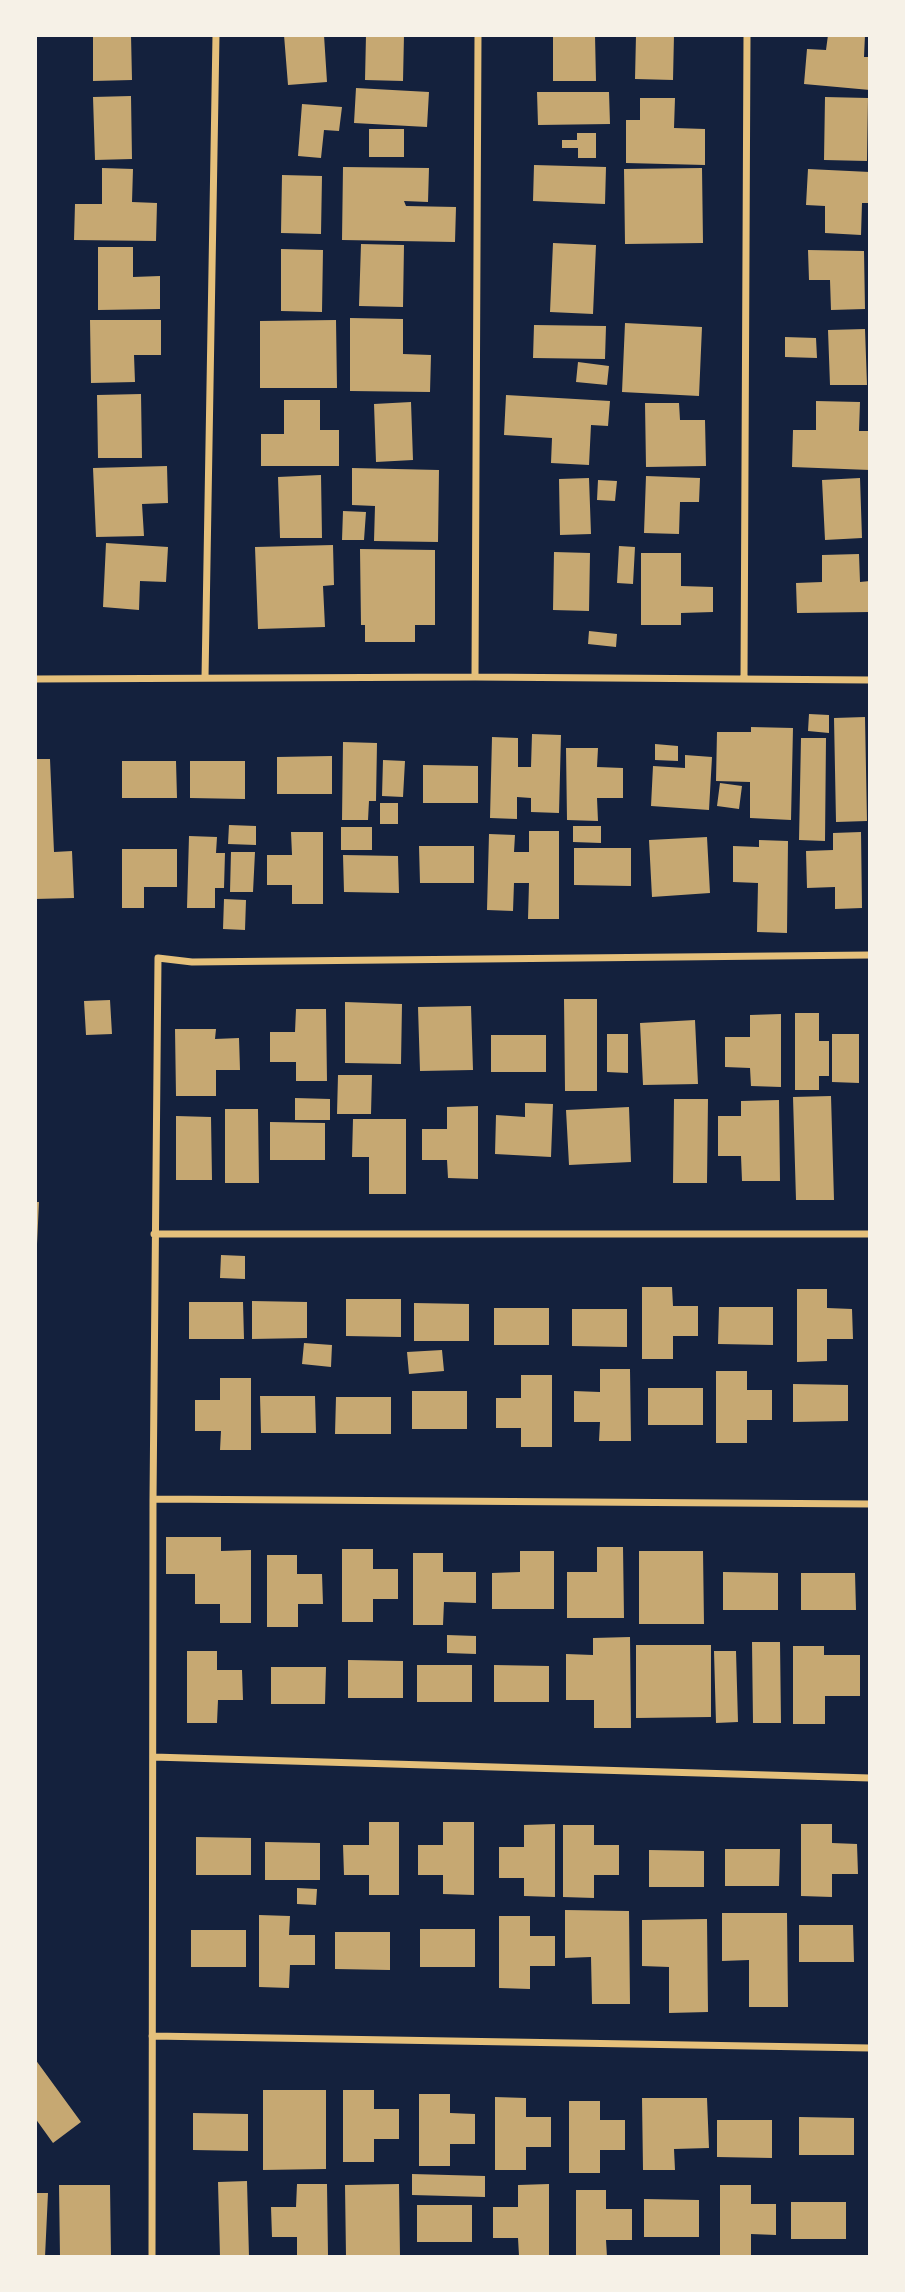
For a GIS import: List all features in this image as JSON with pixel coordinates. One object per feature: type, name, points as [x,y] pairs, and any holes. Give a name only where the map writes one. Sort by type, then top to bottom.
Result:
[{"type":"street","points":[[205,678],[216,35]]},
{"type":"street","points":[[475,677],[478,35]]},
{"type":"street","points":[[744,678],[747,35]]},
{"type":"street","points":[[35,679],[475,677],[870,680]]},
{"type":"street","points":[[152,2257],[154,1234],[158,958],[192,962],[870,955]]},
{"type":"street","points":[[154,1234],[870,1234]]},
{"type":"street","points":[[153,1500],[870,1504]]},
{"type":"street","points":[[153,1758],[870,1778]]},
{"type":"street","points":[[152,2036],[870,2048]]},
{"type":"building","points":[[93,35],[131,35],[132,80],[93,81]]},
{"type":"building","points":[[284,35],[324,35],[327,82],[288,85]]},
{"type":"building","points":[[366,35],[404,35],[403,81],[365,80]]},
{"type":"building","points":[[553,35],[595,35],[596,81],[553,81]]},
{"type":"building","points":[[636,35],[674,35],[673,80],[635,79]]},
{"type":"building","points":[[828,35],[865,35],[864,57],[870,57],[870,90],[804,84],[807,49],[826,50]]},
{"type":"building","points":[[356,88],[429,92],[427,127],[354,123]]},
{"type":"building","points":[[537,92],[609,92],[610,124],[538,125]]},
{"type":"building","points":[[131,96],[132,159],[95,160],[93,97]]},
{"type":"building","points":[[825,97],[868,98],[867,161],[824,160]]},
{"type":"building","points":[[640,98],[675,98],[674,128],[705,129],[705,165],[626,163],[626,120],[640,120]]},
{"type":"building","points":[[302,104],[342,107],[339,131],[324,130],[321,158],[298,156]]},
{"type":"building","points":[[369,129],[404,129],[404,157],[369,157]]},
{"type":"building","points":[[577,133],[596,133],[596,158],[578,158],[578,148],[562,148],[562,140],[577,140]]},
{"type":"building","points":[[534,165],[606,167],[605,204],[533,201]]},
{"type":"building","points":[[343,167],[429,168],[428,202],[404,201],[406,206],[456,207],[455,242],[342,240]]},
{"type":"building","points":[[102,168],[133,169],[132,202],[157,203],[156,241],[74,240],[75,204],[102,204]]},
{"type":"building","points":[[702,168],[703,243],[625,244],[624,169]]},
{"type":"building","points":[[808,169],[870,172],[870,203],[862,203],[861,235],[825,233],[825,206],[806,205]]},
{"type":"building","points":[[282,175],[322,176],[321,234],[281,233]]},
{"type":"building","points":[[553,243],[596,245],[593,314],[550,312]]},
{"type":"building","points":[[361,244],[404,245],[403,307],[359,306]]},
{"type":"building","points":[[98,247],[133,247],[133,277],[160,276],[160,309],[98,310]]},
{"type":"building","points":[[281,249],[323,250],[322,312],[281,311]]},
{"type":"building","points":[[808,250],[864,251],[865,309],[831,310],[830,280],[809,280]]},
{"type":"building","points":[[350,318],[403,319],[403,354],[431,355],[430,392],[350,391]]},
{"type":"building","points":[[90,320],[161,320],[161,355],[134,355],[135,382],[91,383]]},
{"type":"building","points":[[336,320],[337,388],[260,388],[260,321]]},
{"type":"building","points":[[625,323],[702,327],[699,396],[622,392]]},
{"type":"building","points":[[534,325],[606,326],[605,359],[533,358]]},
{"type":"building","points":[[865,329],[867,385],[830,385],[828,330]]},
{"type":"building","points":[[785,337],[816,338],[817,358],[785,357]]},
{"type":"building","points":[[578,362],[609,366],[607,385],[576,382]]},
{"type":"building","points":[[141,394],[142,458],[98,458],[97,395]]},
{"type":"building","points":[[506,395],[610,401],[608,426],[591,425],[589,465],[551,463],[552,438],[504,435]]},
{"type":"building","points":[[284,400],[320,400],[320,430],[339,430],[339,466],[261,466],[261,434],[284,434]]},
{"type":"building","points":[[816,401],[860,402],[859,431],[870,431],[870,470],[792,467],[793,430],[816,430]]},
{"type":"building","points":[[411,402],[413,460],[376,462],[374,404]]},
{"type":"building","points":[[645,403],[679,403],[680,420],[705,420],[706,466],[646,467]]},
{"type":"building","points":[[167,466],[168,503],[142,504],[144,536],[96,537],[93,468]]},
{"type":"building","points":[[352,468],[439,470],[438,542],[374,541],[375,506],[352,505]]},
{"type":"building","points":[[321,475],[322,538],[280,538],[278,477]]},
{"type":"building","points":[[646,476],[700,478],[699,502],[680,502],[679,534],[644,533]]},
{"type":"building","points":[[589,478],[591,534],[560,535],[559,479]]},
{"type":"building","points":[[860,478],[862,538],[825,540],[822,480]]},
{"type":"building","points":[[598,480],[617,481],[615,501],[597,500]]},
{"type":"building","points":[[343,511],[366,512],[364,540],[342,540]]},
{"type":"building","points":[[106,543],[168,547],[166,582],[140,581],[139,610],[103,607]]},
{"type":"building","points":[[333,545],[334,585],[323,586],[325,627],[258,629],[255,547]]},
{"type":"building","points":[[619,546],[635,547],[633,584],[617,583]]},
{"type":"building","points":[[360,549],[435,550],[435,625],[415,625],[415,642],[365,642],[365,625],[361,625]]},
{"type":"building","points":[[554,552],[590,553],[589,611],[553,610]]},
{"type":"building","points":[[641,553],[681,553],[681,586],[713,587],[713,612],[681,613],[681,625],[641,625]]},
{"type":"building","points":[[859,554],[860,582],[870,581],[870,612],[797,613],[796,583],[822,582],[822,555]]},
{"type":"building","points":[[589,631],[617,634],[616,647],[588,644]]},
{"type":"building","points":[[809,714],[829,715],[829,733],[808,731]]},
{"type":"building","points":[[865,717],[867,821],[836,822],[834,718]]},
{"type":"building","points":[[751,727],[793,728],[791,820],[750,818],[750,782],[716,781],[717,732],[751,732]]},
{"type":"building","points":[[532,734],[561,735],[559,813],[531,812],[531,798],[517,797],[517,819],[490,818],[492,737],[518,738],[518,767],[531,767]]},
{"type":"building","points":[[801,738],[826,738],[825,841],[799,840]]},
{"type":"building","points":[[343,742],[377,743],[376,801],[369,801],[368,820],[342,820]]},
{"type":"building","points":[[655,744],[678,746],[678,761],[655,760]]},
{"type":"building","points":[[566,748],[598,748],[597,767],[623,768],[623,798],[597,798],[598,821],[567,820]]},
{"type":"building","points":[[685,755],[712,757],[709,810],[651,806],[653,766],[685,768]]},
{"type":"building","points":[[332,756],[332,794],[277,794],[277,757]]},
{"type":"building","points":[[35,759],[50,759],[54,852],[72,851],[74,898],[35,899]]},
{"type":"building","points":[[383,760],[405,761],[403,797],[382,796]]},
{"type":"building","points":[[122,761],[176,761],[177,798],[122,798]]},
{"type":"building","points":[[190,761],[245,761],[245,799],[190,798]]},
{"type":"building","points":[[423,765],[478,766],[478,803],[423,803]]},
{"type":"building","points":[[720,783],[742,786],[739,809],[717,806]]},
{"type":"building","points":[[380,803],[398,803],[398,824],[380,824]]},
{"type":"building","points":[[229,825],[256,826],[256,845],[228,844]]},
{"type":"building","points":[[573,826],[601,826],[601,843],[573,842]]},
{"type":"building","points":[[341,827],[372,827],[372,850],[341,850]]},
{"type":"building","points":[[529,831],[559,831],[559,919],[528,919],[529,883],[514,883],[513,911],[487,910],[489,834],[515,835],[514,852],[529,852]]},
{"type":"building","points":[[291,832],[323,832],[323,904],[292,904],[292,885],[267,885],[267,855],[292,855]]},
{"type":"building","points":[[861,832],[862,908],[835,909],[835,887],[807,888],[806,851],[833,850],[833,833]]},
{"type":"building","points":[[189,836],[217,837],[216,853],[225,853],[224,888],[215,888],[215,908],[187,908]]},
{"type":"building","points":[[707,837],[710,893],[652,897],[649,840]]},
{"type":"building","points":[[759,840],[788,841],[787,933],[757,932],[758,883],[733,882],[733,846],[759,847]]},
{"type":"building","points":[[419,846],[474,846],[474,883],[420,883]]},
{"type":"building","points":[[574,848],[631,848],[631,886],[574,885]]},
{"type":"building","points":[[122,849],[177,849],[177,887],[144,887],[144,908],[122,908]]},
{"type":"building","points":[[231,852],[255,852],[253,892],[230,892]]},
{"type":"building","points":[[343,855],[398,856],[399,893],[344,892]]},
{"type":"building","points":[[224,899],[246,900],[245,930],[223,929]]},
{"type":"building","points":[[564,999],[597,999],[597,1091],[565,1091]]},
{"type":"building","points":[[110,1000],[112,1034],[86,1035],[84,1001]]},
{"type":"building","points":[[345,1002],[402,1004],[401,1064],[345,1063]]},
{"type":"building","points":[[471,1006],[473,1070],[420,1071],[418,1007]]},
{"type":"building","points":[[296,1009],[326,1009],[327,1081],[296,1081],[296,1062],[270,1062],[270,1032],[295,1032]]},
{"type":"building","points":[[795,1013],[819,1013],[819,1041],[829,1041],[829,1076],[819,1076],[819,1090],[795,1090]]},
{"type":"building","points":[[781,1014],[781,1087],[751,1086],[750,1068],[725,1067],[725,1037],[750,1037],[750,1015]]},
{"type":"building","points":[[695,1020],[698,1084],[643,1085],[640,1023]]},
{"type":"building","points":[[175,1029],[216,1029],[215,1039],[239,1038],[240,1070],[216,1070],[216,1096],[176,1096]]},
{"type":"building","points":[[607,1034],[628,1034],[628,1073],[607,1072]]},
{"type":"building","points":[[832,1034],[859,1034],[859,1083],[832,1082]]},
{"type":"building","points":[[491,1035],[546,1035],[546,1072],[491,1072]]},
{"type":"building","points":[[338,1075],[372,1075],[371,1114],[337,1114]]},
{"type":"building","points":[[831,1096],[834,1200],[796,1200],[793,1097]]},
{"type":"building","points":[[295,1098],[330,1099],[330,1120],[295,1120]]},
{"type":"building","points":[[674,1099],[708,1099],[707,1183],[673,1183]]},
{"type":"building","points":[[779,1100],[780,1181],[742,1181],[741,1156],[718,1156],[718,1116],[741,1116],[741,1101]]},
{"type":"building","points":[[525,1103],[553,1104],[551,1157],[495,1154],[496,1115],[525,1117]]},
{"type":"building","points":[[478,1106],[478,1179],[448,1178],[447,1160],[422,1160],[422,1129],[447,1129],[447,1107]]},
{"type":"building","points":[[629,1107],[631,1162],[569,1165],[566,1110]]},
{"type":"building","points":[[225,1109],[258,1109],[259,1183],[225,1183]]},
{"type":"building","points":[[176,1116],[211,1117],[212,1180],[176,1180]]},
{"type":"building","points":[[353,1119],[406,1119],[406,1194],[369,1194],[369,1157],[352,1157]]},
{"type":"building","points":[[270,1122],[325,1123],[325,1160],[270,1160]]},
{"type":"building","points":[[35,1202],[39,1202],[37,1244],[35,1244]]},
{"type":"building","points":[[221,1255],[245,1256],[245,1279],[220,1278]]},
{"type":"building","points":[[642,1287],[672,1287],[673,1306],[698,1306],[698,1336],[673,1336],[673,1359],[642,1359]]},
{"type":"building","points":[[797,1289],[827,1289],[827,1308],[852,1309],[853,1339],[827,1339],[827,1361],[797,1362]]},
{"type":"building","points":[[346,1299],[401,1299],[401,1337],[346,1336]]},
{"type":"building","points":[[252,1301],[307,1302],[307,1338],[252,1339]]},
{"type":"building","points":[[189,1302],[243,1302],[244,1339],[189,1339]]},
{"type":"building","points":[[414,1303],[469,1304],[469,1341],[414,1341]]},
{"type":"building","points":[[719,1307],[773,1307],[773,1345],[718,1344]]},
{"type":"building","points":[[494,1308],[549,1308],[549,1345],[494,1345]]},
{"type":"building","points":[[572,1309],[627,1309],[627,1347],[572,1346]]},
{"type":"building","points":[[304,1343],[332,1345],[331,1367],[302,1364]]},
{"type":"building","points":[[442,1350],[444,1371],[409,1374],[407,1352]]},
{"type":"building","points":[[600,1369],[630,1369],[631,1441],[599,1441],[600,1422],[574,1422],[574,1391],[600,1392]]},
{"type":"building","points":[[716,1371],[747,1371],[747,1390],[772,1390],[772,1420],[747,1420],[747,1443],[716,1443]]},
{"type":"building","points":[[521,1375],[552,1375],[552,1447],[521,1447],[521,1428],[496,1428],[496,1398],[521,1398]]},
{"type":"building","points":[[220,1378],[251,1378],[251,1450],[220,1450],[221,1431],[195,1431],[195,1400],[220,1400]]},
{"type":"building","points":[[793,1384],[848,1385],[848,1421],[793,1422]]},
{"type":"building","points":[[648,1388],[703,1388],[703,1425],[648,1425]]},
{"type":"building","points":[[412,1391],[467,1391],[467,1429],[412,1429]]},
{"type":"building","points":[[260,1396],[315,1396],[316,1433],[261,1433]]},
{"type":"building","points":[[336,1397],[391,1397],[391,1434],[335,1434]]},
{"type":"building","points":[[166,1537],[221,1537],[221,1551],[251,1550],[251,1623],[220,1623],[220,1604],[195,1604],[195,1574],[166,1574]]},
{"type":"building","points":[[597,1547],[623,1547],[624,1618],[567,1618],[567,1572],[597,1572]]},
{"type":"building","points":[[342,1549],[373,1549],[373,1569],[398,1569],[398,1599],[373,1599],[373,1622],[342,1622]]},
{"type":"building","points":[[520,1551],[554,1551],[554,1609],[492,1609],[492,1573],[520,1572]]},
{"type":"building","points":[[639,1551],[703,1551],[704,1624],[639,1624]]},
{"type":"building","points":[[413,1553],[443,1553],[443,1572],[476,1572],[476,1603],[444,1602],[443,1625],[413,1625]]},
{"type":"building","points":[[267,1555],[297,1555],[297,1574],[322,1574],[323,1604],[298,1604],[298,1627],[267,1627]]},
{"type":"building","points":[[723,1572],[778,1573],[778,1610],[723,1610]]},
{"type":"building","points":[[801,1573],[855,1573],[856,1610],[801,1610]]},
{"type":"building","points":[[447,1635],[476,1636],[476,1654],[447,1653]]},
{"type":"building","points":[[630,1637],[631,1728],[594,1728],[594,1700],[566,1700],[566,1654],[593,1655],[593,1638]]},
{"type":"building","points":[[752,1642],[780,1642],[781,1723],[753,1723]]},
{"type":"building","points":[[636,1645],[711,1645],[711,1717],[636,1718]]},
{"type":"building","points":[[793,1646],[824,1646],[824,1655],[860,1655],[860,1696],[825,1696],[825,1724],[793,1724]]},
{"type":"building","points":[[187,1651],[217,1651],[217,1670],[242,1670],[243,1700],[218,1700],[217,1723],[187,1723]]},
{"type":"building","points":[[714,1651],[736,1651],[738,1722],[716,1723]]},
{"type":"building","points":[[348,1660],[403,1661],[403,1698],[348,1698]]},
{"type":"building","points":[[417,1665],[472,1665],[472,1702],[417,1702]]},
{"type":"building","points":[[494,1665],[549,1666],[549,1702],[494,1702]]},
{"type":"building","points":[[271,1667],[326,1667],[325,1704],[271,1704]]},
{"type":"building","points":[[369,1822],[399,1822],[399,1895],[369,1895],[369,1875],[344,1875],[343,1845],[369,1845]]},
{"type":"building","points":[[443,1822],[474,1822],[474,1895],[443,1894],[443,1875],[418,1875],[418,1845],[443,1845]]},
{"type":"building","points":[[555,1824],[555,1897],[524,1896],[524,1878],[499,1878],[499,1847],[524,1847],[524,1825]]},
{"type":"building","points":[[801,1824],[832,1824],[832,1843],[857,1844],[858,1874],[832,1874],[832,1897],[801,1896]]},
{"type":"building","points":[[563,1825],[594,1825],[594,1845],[619,1845],[619,1875],[594,1875],[594,1898],[563,1897]]},
{"type":"building","points":[[196,1837],[251,1838],[251,1875],[196,1875]]},
{"type":"building","points":[[265,1842],[320,1843],[320,1880],[265,1880]]},
{"type":"building","points":[[725,1849],[780,1849],[779,1886],[725,1886]]},
{"type":"building","points":[[649,1850],[704,1851],[704,1887],[649,1887]]},
{"type":"building","points":[[297,1888],[317,1889],[316,1905],[297,1904]]},
{"type":"building","points":[[565,1910],[629,1911],[630,2004],[592,2004],[591,1957],[565,1958]]},
{"type":"building","points":[[722,1913],[787,1913],[788,2007],[749,2007],[749,1960],[722,1961]]},
{"type":"building","points":[[259,1915],[290,1916],[289,1935],[315,1935],[315,1965],[290,1965],[289,1988],[259,1987]]},
{"type":"building","points":[[499,1916],[530,1916],[530,1936],[555,1936],[555,1966],[530,1966],[530,1989],[499,1988]]},
{"type":"building","points":[[707,1919],[708,2012],[669,2013],[669,1967],[642,1966],[642,1920]]},
{"type":"building","points":[[799,1925],[853,1925],[854,1962],[799,1962]]},
{"type":"building","points":[[420,1929],[475,1929],[475,1967],[420,1967]]},
{"type":"building","points":[[191,1930],[246,1930],[246,1967],[191,1967]]},
{"type":"building","points":[[335,1932],[390,1932],[390,1970],[335,1969]]},
{"type":"building","points":[[35,2059],[81,2122],[53,2143],[35,2118]]},
{"type":"building","points":[[263,2090],[326,2090],[326,2169],[263,2170]]},
{"type":"building","points":[[343,2090],[374,2090],[374,2109],[399,2109],[399,2139],[374,2139],[374,2162],[343,2162]]},
{"type":"building","points":[[419,2094],[450,2094],[450,2113],[475,2114],[475,2144],[450,2144],[450,2166],[419,2166]]},
{"type":"building","points":[[495,2097],[526,2098],[526,2117],[551,2117],[551,2147],[526,2147],[526,2170],[495,2170]]},
{"type":"building","points":[[642,2098],[707,2098],[709,2148],[674,2149],[675,2170],[643,2170]]},
{"type":"building","points":[[569,2101],[600,2101],[600,2120],[625,2120],[625,2150],[600,2150],[600,2173],[569,2173]]},
{"type":"building","points":[[193,2113],[248,2114],[248,2151],[193,2150]]},
{"type":"building","points":[[799,2117],[854,2118],[854,2155],[799,2155]]},
{"type":"building","points":[[717,2120],[772,2120],[772,2158],[717,2157]]},
{"type":"building","points":[[412,2174],[485,2176],[485,2197],[412,2195]]},
{"type":"building","points":[[247,2181],[249,2257],[220,2257],[218,2182]]},
{"type":"building","points":[[297,2184],[327,2184],[328,2256],[297,2256],[297,2237],[272,2237],[271,2207],[296,2207]]},
{"type":"building","points":[[399,2184],[400,2257],[346,2257],[345,2185]]},
{"type":"building","points":[[549,2184],[549,2257],[519,2256],[518,2238],[493,2238],[493,2207],[518,2207],[518,2185]]},
{"type":"building","points":[[59,2185],[110,2185],[111,2257],[60,2257]]},
{"type":"building","points":[[720,2185],[751,2185],[751,2204],[776,2204],[776,2235],[751,2234],[751,2257],[720,2257]]},
{"type":"building","points":[[576,2190],[606,2190],[606,2209],[632,2209],[632,2240],[606,2240],[607,2257],[576,2257]]},
{"type":"building","points":[[35,2193],[48,2193],[45,2257],[35,2257]]},
{"type":"building","points":[[644,2199],[699,2200],[699,2237],[644,2237]]},
{"type":"building","points":[[791,2202],[846,2202],[846,2239],[791,2239]]},
{"type":"building","points":[[417,2205],[472,2205],[472,2242],[417,2242]]}]
